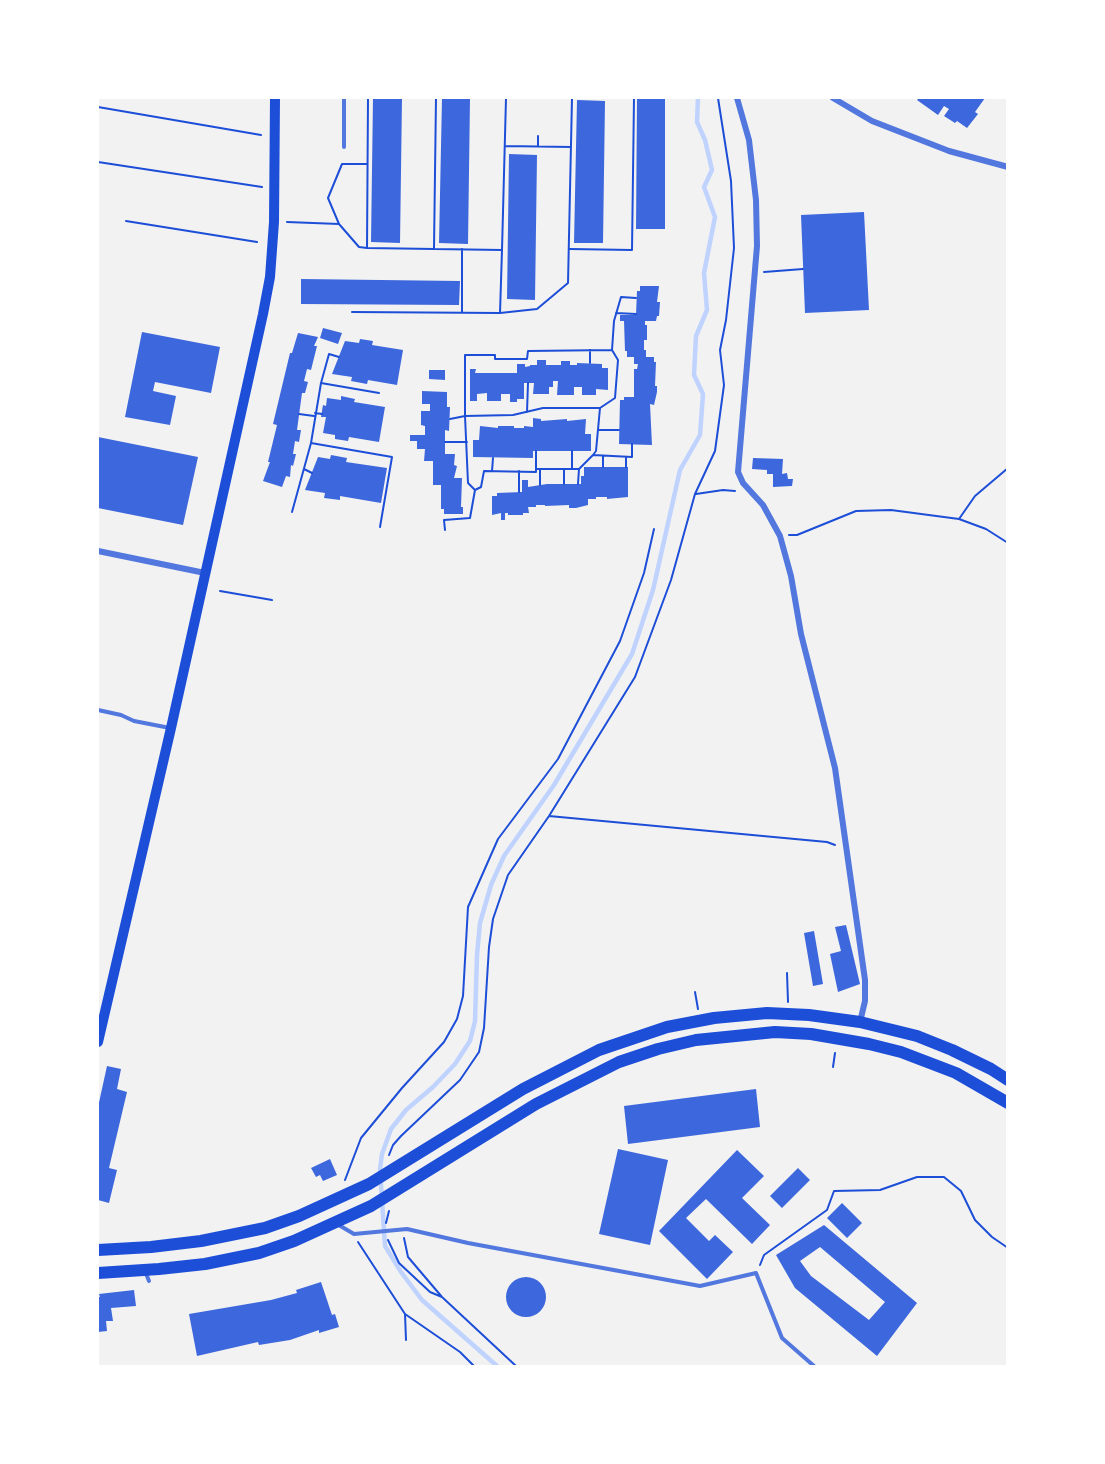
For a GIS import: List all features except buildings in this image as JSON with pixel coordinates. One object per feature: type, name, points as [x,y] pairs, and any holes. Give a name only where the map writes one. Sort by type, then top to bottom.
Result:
[{"type":"main road","points":[[98,1042],[171,728],[270,277],[274,222],[275,98]]},
{"type":"main road","points":[[98,1250],[159,1246],[233,1235],[282,1223],[338,1200],[369,1184],[392,1162],[429,1148],[523,1089],[599,1050],[667,1027],[700,1020],[767,1013],[860,1022],[926,1040],[952,1050],[1008,1080]]},
{"type":"main road","points":[[98,1273],[147,1276],[259,1253],[294,1241],[371,1206],[536,1104],[619,1062],[696,1040],[775,1032],[811,1034],[869,1044],[901,1052],[946,1069],[1008,1103]]},
{"type":"street","points":[[737,98],[742,108],[749,140],[756,200],[757,246],[738,472],[746,487],[764,506],[780,537],[791,576],[801,634],[835,768],[865,980],[865,1001],[860,1022]]},
{"type":"street","points":[[833,98],[883,125],[949,151],[1008,167]]},
{"type":"street","points":[[98,551],[205,573]]},
{"type":"lane","points":[[344,147],[345,98]]},
{"type":"lane","points":[[98,710],[121,715],[134,721],[171,728]]},
{"type":"lane","points":[[336,1223],[354,1234],[402,1230],[700,1286],[756,1273],[782,1338],[814,1366]]},
{"type":"path","points":[[367,248],[368,98]]},
{"type":"path","points":[[434,248],[436,98]]},
{"type":"path","points":[[500,313],[506,98]]},
{"type":"path","points":[[352,312],[500,313],[537,309],[568,283],[572,98]]},
{"type":"path","points":[[570,249],[632,250],[634,98]]},
{"type":"path","points":[[392,1162],[393,1145],[460,1080],[479,1052],[484,1028],[493,919],[508,875],[549,816],[635,676],[671,580],[695,494],[716,451],[724,385],[720,350],[726,320],[734,248],[731,181],[718,98]]},
{"type":"path","points":[[98,107],[261,135]]},
{"type":"path","points":[[537,146],[538,136]]},
{"type":"path","points":[[505,146],[572,147]]},
{"type":"path","points":[[98,162],[262,187]]},
{"type":"path","points":[[367,164],[342,164],[328,198],[339,224],[359,247],[502,250]]},
{"type":"path","points":[[126,221],[257,242]]},
{"type":"path","points":[[274,222],[339,224]]},
{"type":"path","points":[[462,249],[462,312]]},
{"type":"path","points":[[770,271],[803,269]]},
{"type":"path","points":[[450,419],[465,416],[513,415],[543,408],[600,408],[615,398],[618,360],[612,350],[614,321],[621,297],[636,298]]},
{"type":"path","points":[[616,314],[636,314]]},
{"type":"path","points":[[590,350],[590,363]]},
{"type":"path","points":[[475,490],[468,483],[465,355],[495,355],[495,359],[527,359],[528,351],[612,350]]},
{"type":"path","points":[[292,512],[311,443],[321,383],[329,354],[339,357]]},
{"type":"path","points":[[321,383],[379,393]]},
{"type":"path","points":[[527,412],[528,383]]},
{"type":"path","points":[[578,484],[579,469],[596,451],[600,408]]},
{"type":"path","points":[[299,414],[322,414]]},
{"type":"path","points":[[598,430],[620,430]]},
{"type":"path","points":[[446,442],[467,442]]},
{"type":"path","points":[[311,443],[392,457],[380,527]]},
{"type":"path","points":[[593,455],[632,457],[632,444]]},
{"type":"path","points":[[536,451],[536,469]]},
{"type":"path","points":[[572,451],[572,468]]},
{"type":"path","points":[[603,456],[603,467]]},
{"type":"path","points":[[626,457],[626,467]]},
{"type":"path","points":[[492,471],[493,458]]},
{"type":"path","points":[[959,519],[975,496],[1008,468]]},
{"type":"path","points":[[304,469],[312,473]]},
{"type":"path","points":[[475,490],[481,487],[484,471],[536,472],[536,469],[579,469]]},
{"type":"path","points":[[540,469],[540,485]]},
{"type":"path","points":[[564,469],[564,484]]},
{"type":"path","points":[[519,471],[519,492]]},
{"type":"path","points":[[695,494],[723,490],[734,491],[746,487]]},
{"type":"path","points":[[445,530],[444,520],[470,518],[475,490]]},
{"type":"path","points":[[780,537],[797,535],[856,511],[891,510],[959,519],[986,529],[1008,543]]},
{"type":"path","points":[[338,1200],[361,1138],[444,1042],[458,1018],[463,996],[468,907],[498,839],[558,759],[620,641],[644,573],[654,529]]},
{"type":"path","points":[[220,591],[272,600]]},
{"type":"path","points":[[549,816],[827,842],[845,850]]},
{"type":"path","points":[[787,973],[789,1014]]},
{"type":"path","points":[[695,992],[700,1020]]},
{"type":"path","points":[[756,1273],[764,1256],[827,1210],[834,1191],[880,1190],[917,1177],[944,1177],[961,1191],[975,1220],[992,1237],[1008,1248]]},
{"type":"path","points":[[402,1230],[408,1257],[442,1297],[516,1366]]},
{"type":"path","points":[[354,1234],[405,1314],[460,1352],[474,1366]]},
{"type":"path","points":[[388,1245],[399,1263],[430,1292],[442,1297]]},
{"type":"path","points":[[405,1314],[406,1340]]},
{"type":"waterway","points":[[497,1366],[422,1300],[385,1246],[380,1169],[382,1154],[391,1129],[406,1110],[455,1064],[470,1041],[475,1021],[480,923],[491,885],[504,856],[554,785],[632,654],[653,590],[680,470],[700,435],[703,394],[694,375],[696,336],[707,310],[704,273],[715,217],[704,187],[712,170],[705,140],[697,122],[698,98]]}]
